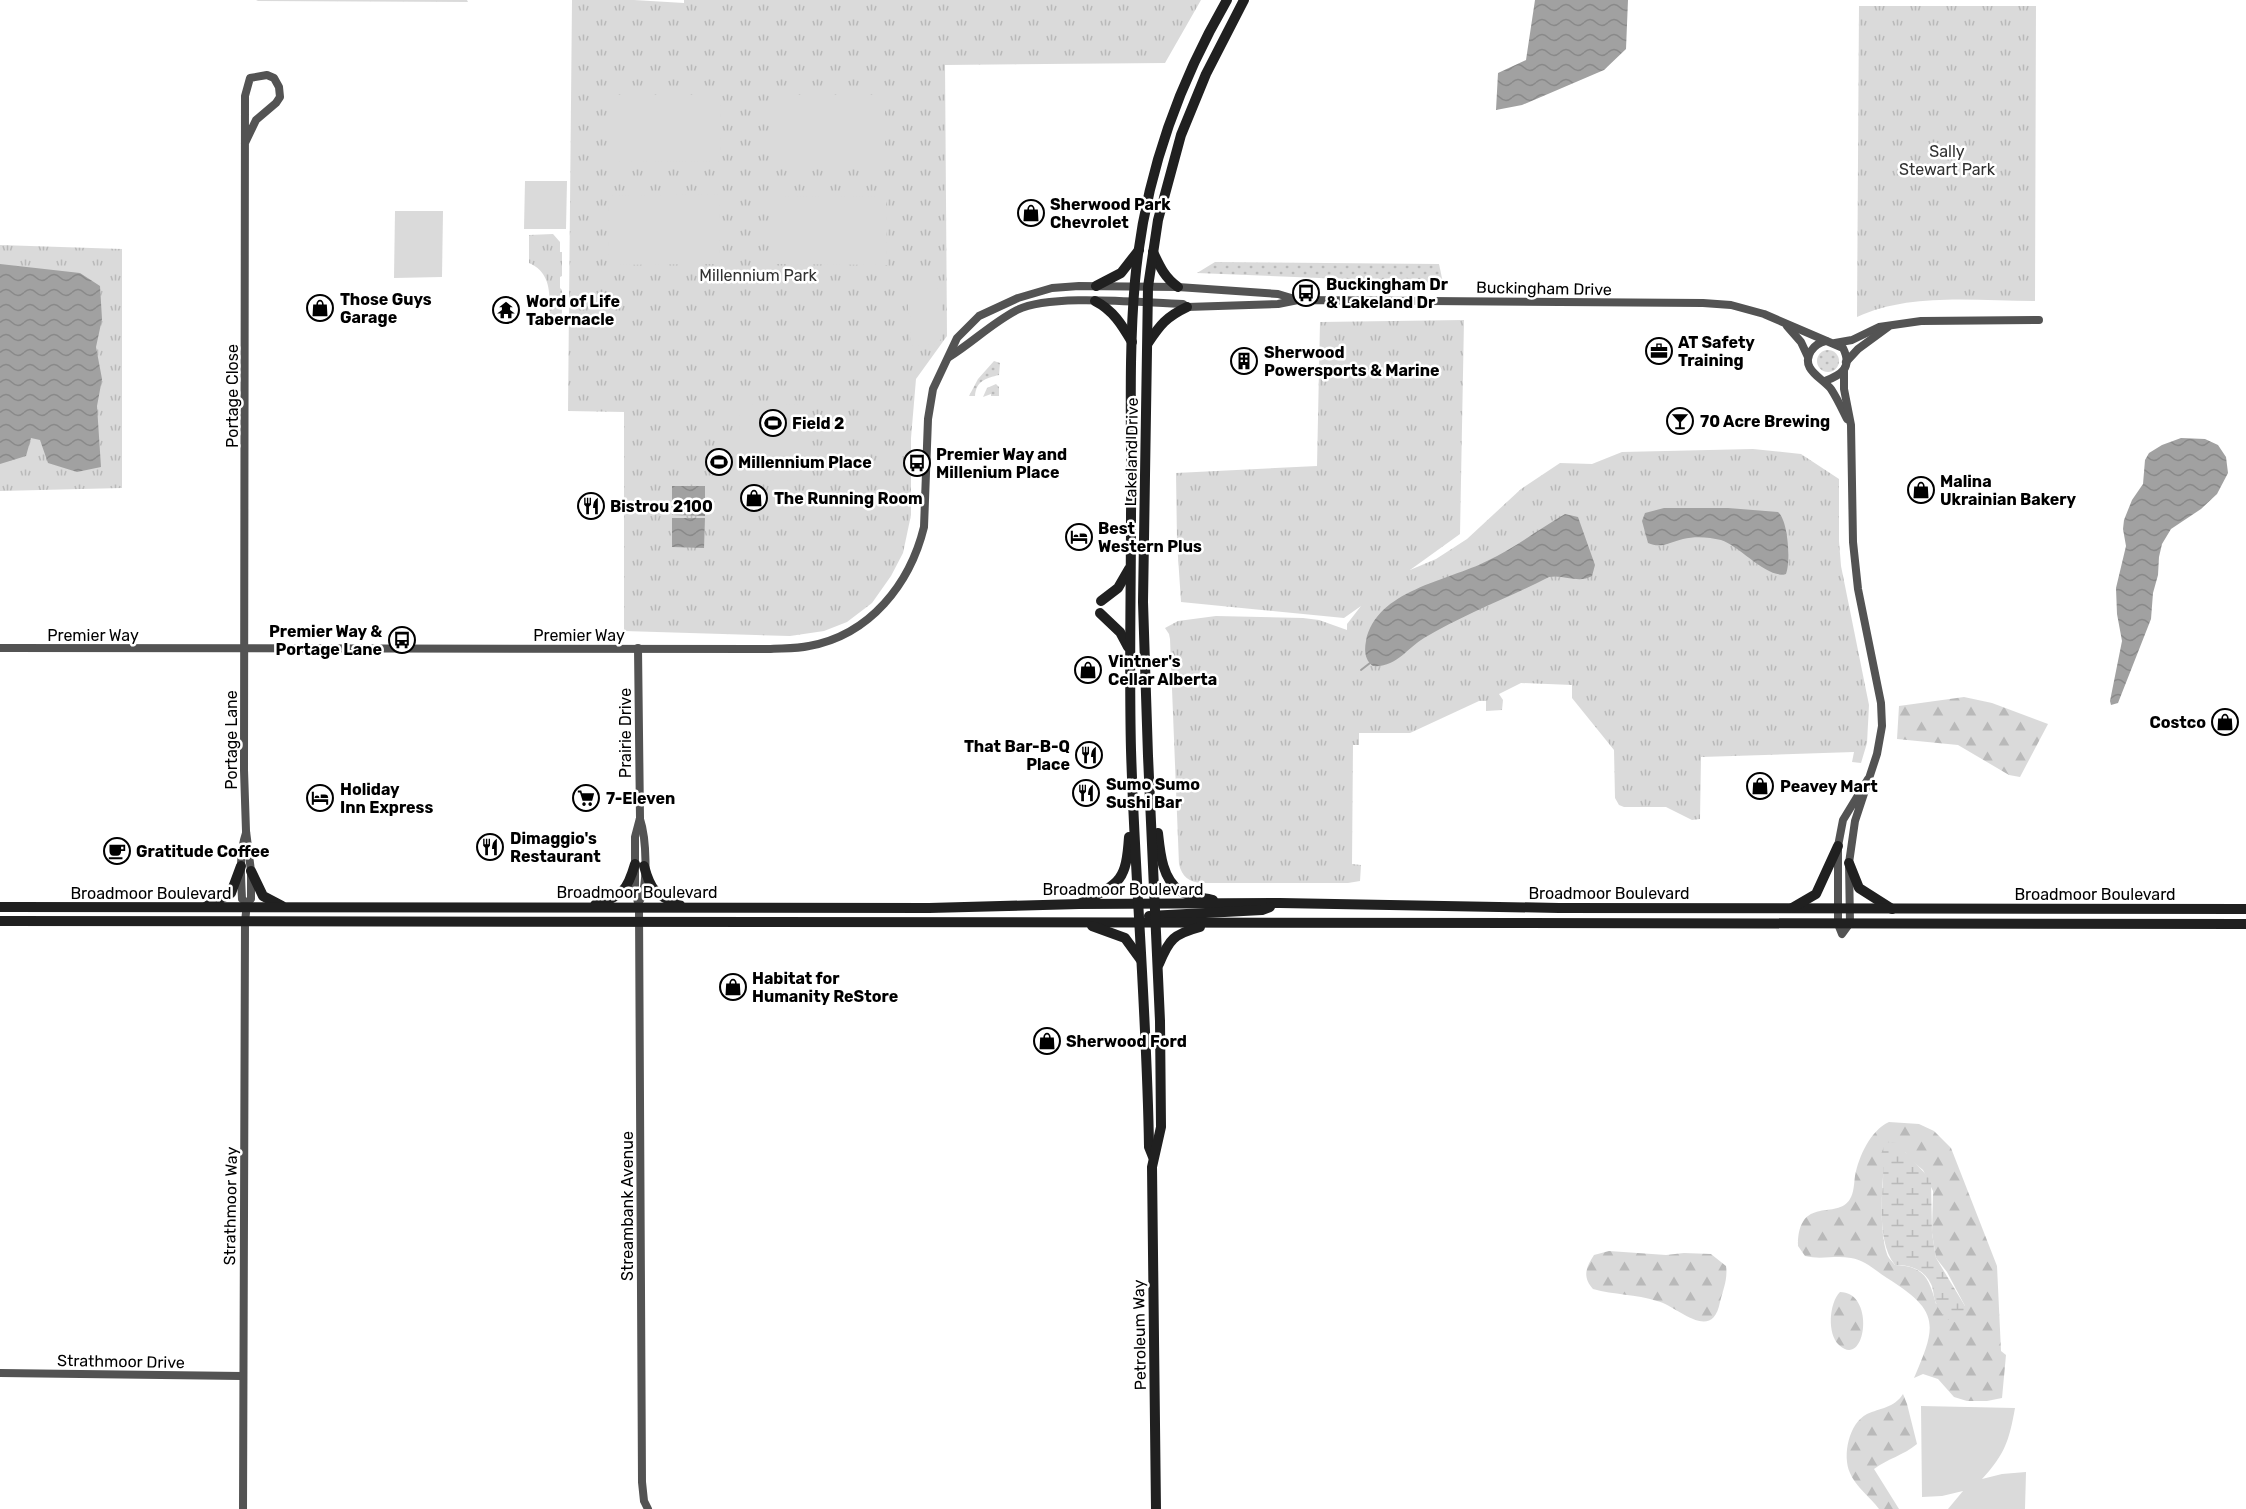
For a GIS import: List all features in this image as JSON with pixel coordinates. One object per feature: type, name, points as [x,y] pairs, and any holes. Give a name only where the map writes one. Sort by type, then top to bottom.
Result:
[{"type":"main road","name":"Lakeland Drive","points":[[1139,922],[1130,651],[1132,342],[1135,286],[1149,193],[1174,111],[1200,51],[1227,0]]},
{"type":"main road","name":"Lakeland Drive","points":[[1155,914],[1143,602],[1148,287],[1158,220],[1181,135],[1202,82],[1244,0]]},
{"type":"main road","points":[[1096,286],[1121,273],[1140,250]]},
{"type":"main road","points":[[1153,252],[1161,270],[1178,287]]},
{"type":"main road","points":[[1095,301],[1107,307],[1119,320],[1132,342]]},
{"type":"main road","points":[[1147,344],[1170,315],[1187,307]]},
{"type":"main road","points":[[1101,601],[1118,588],[1131,566]]},
{"type":"main road","points":[[1100,613],[1120,632],[1130,651]]},
{"type":"main road","points":[[1148,756],[1160,849],[1169,879],[1180,891],[1224,904]]},
{"type":"main road","points":[[1079,904],[1113,886],[1124,870],[1127,862],[1133,792]]},
{"type":"main road","points":[[1791,909],[1816,894],[1838,846]]},
{"type":"main road","points":[[1850,863],[1858,888],[1892,909]]},
{"type":"main road","points":[[640,865],[654,892],[686,907]]},
{"type":"main road","points":[[589,908],[616,898],[624,892],[640,865]]},
{"type":"main road","points":[[204,907],[231,893],[246,869],[263,896],[285,908]]},
{"type":"main road","points":[[1155,914],[1262,910],[1280,903]]},
{"type":"main road","name":"Broadmoor Boulevard","points":[[0,921],[1139,922],[1155,914],[1224,904],[1280,903],[1558,908],[2246,909]]},
{"type":"main road","name":"Broadmoor Boulevard","points":[[0,907],[247,905],[285,908],[589,908],[639,905],[929,908],[1079,904],[1138,905],[1155,914],[1214,923],[2246,924]]},
{"type":"main road","name":"Petroleum Way","points":[[1155,914],[1160,1021],[1161,1127],[1154,1160],[1156,1509]]},
{"type":"main road","points":[[1076,922],[1101,928],[1125,938],[1141,961]]},
{"type":"main road","name":"Petroleum Way","points":[[1139,922],[1149,1147],[1154,1160]]},
{"type":"main road","points":[[1157,970],[1165,948],[1175,935],[1214,923]]},
{"type":"street","name":"Portage Close","points":[[245,143],[256,120],[280,97],[279,87],[274,78],[267,75],[250,78],[245,96],[245,143],[245,649]]},
{"type":"street","name":"Premier Way","points":[[0,648],[768,649],[811,646],[850,631],[872,616],[889,600],[907,574],[924,527],[928,419],[933,389],[957,338],[979,316],[1018,298],[1052,288],[1148,287]]},
{"type":"street","name":"Buckingham Drive","points":[[1148,287],[1278,294],[1298,300]]},
{"type":"street","name":"Buckingham Drive","points":[[1147,303],[1183,304],[1187,307],[1278,304],[1298,300],[1703,303],[1737,307],[1764,314],[1830,342]]},
{"type":"street","name":"Premier Way","points":[[949,357],[968,345],[984,330],[1020,309],[1054,302],[1147,303]]},
{"type":"street","points":[[1851,425],[1825,381],[1811,372],[1808,357],[1816,345],[1852,340],[1879,327],[1921,321],[2039,320]]},
{"type":"street","name":"Buckingham Drive","points":[[1786,325],[1801,342],[1808,357]]},
{"type":"street","points":[[1825,381],[1840,375],[1858,349],[1888,327]]},
{"type":"street","points":[[1830,342],[1844,351],[1844,389],[1851,425],[1853,542],[1858,588],[1881,703],[1882,726],[1880,741],[1856,821],[1850,863],[1850,923]]},
{"type":"street","name":"Prairie Drive","points":[[638,648],[640,818],[635,837],[640,865],[635,888],[639,905]]},
{"type":"street","name":"Portage Lane","points":[[245,649],[246,831],[241,848],[246,869],[242,899],[247,905]]},
{"type":"street","points":[[1838,924],[1838,846],[1843,820],[1868,779]]},
{"type":"street","name":"Strathmoor Way","points":[[243,1509],[245,922],[247,905]]},
{"type":"street","name":"Streambank Avenue","points":[[639,905],[642,1482],[644,1501],[648,1509]]},
{"type":"street","name":"Strathmoor Drive","points":[[0,1373],[242,1376]]},
{"type":"green space","points":[[256,0],[467,0],[468,2],[258,1]]},
{"type":"green space","name":"Millennium Park","points":[[572,0],[684,3],[684,0],[1201,0],[1165,63],[945,65],[947,336],[916,379],[911,438],[911,515],[903,553],[891,576],[872,603],[847,622],[824,631],[790,636],[624,631],[624,412],[568,411]]},
{"type":"green space","name":"Sally Stewart Park","points":[[1859,6],[2036,6],[2035,301],[1968,299],[1922,301],[1878,309],[1857,317]]},
{"type":"green space","points":[[608,95],[720,95],[721,161],[608,162]]},
{"type":"green space","points":[[773,95],[885,95],[885,162],[773,162]]},
{"type":"green space","points":[[525,181],[567,181],[566,229],[524,229]]},
{"type":"green space","points":[[719,194],[720,264],[609,265],[608,196]]},
{"type":"green space","points":[[774,196],[886,197],[887,265],[774,264]]},
{"type":"green space","points":[[395,211],[443,211],[442,277],[394,278]]},
{"type":"green space","points":[[553,234],[560,242],[560,252],[562,252],[560,288],[562,290],[562,313],[558,318],[558,326],[549,326],[550,298],[547,281],[537,268],[529,263],[529,235]]},
{"type":"green space","points":[[0,245],[122,249],[122,488],[0,491]]},
{"type":"green space","points":[[1215,262],[1439,264],[1443,283],[1197,273]]},
{"type":"green space","points":[[914,288],[937,288],[942,296],[942,338],[937,344],[910,346],[911,314],[908,313],[908,297]]},
{"type":"green space","points":[[1464,320],[1460,534],[1410,570],[1436,559],[1467,539],[1521,489],[1560,463],[1592,464],[1622,452],[1753,449],[1801,454],[1839,479],[1841,566],[1869,705],[1867,743],[1861,763],[1852,762],[1854,752],[1701,757],[1700,819],[1692,820],[1666,807],[1624,807],[1619,805],[1615,798],[1614,750],[1572,698],[1572,685],[1521,683],[1499,694],[1503,700],[1502,710],[1486,711],[1486,701],[1479,701],[1410,733],[1359,733],[1359,745],[1353,745],[1352,864],[1361,865],[1360,881],[1348,883],[1202,883],[1190,880],[1184,875],[1179,864],[1170,639],[1165,628],[1178,621],[1216,616],[1303,618],[1319,620],[1347,630],[1347,624],[1361,606],[1344,618],[1181,602],[1176,473],[1317,466],[1320,322]]},
{"type":"green space","points":[[1828,350],[1836,353],[1839,361],[1836,369],[1828,372],[1820,369],[1817,361],[1820,353]]},
{"type":"green space","points":[[994,361],[1000,363],[999,375],[982,381],[977,387],[975,396],[969,396],[978,379]]},
{"type":"green space","points":[[996,384],[999,387],[999,396],[991,396],[991,394],[983,397],[987,388]]},
{"type":"green space","points":[[740,404],[807,405],[806,481],[739,480]]},
{"type":"green space","points":[[1964,697],[1992,703],[2048,724],[2020,777],[2009,775],[1958,745],[1897,739],[1899,706]]},
{"type":"green space","points":[[1889,1122],[1919,1124],[1934,1131],[1951,1148],[1997,1266],[2001,1351],[2006,1355],[2002,1398],[1967,1401],[1954,1397],[1938,1379],[1923,1374],[1914,1378],[1930,1332],[1925,1310],[1917,1300],[1861,1261],[1845,1257],[1805,1256],[1798,1246],[1804,1220],[1819,1211],[1844,1205],[1850,1199],[1863,1152],[1876,1131]],"holes":[[[1905,1152],[1923,1170],[1933,1191],[1932,1233],[1936,1258],[1947,1272],[1965,1306],[1936,1304],[1931,1287],[1924,1275],[1913,1268],[1895,1265],[1888,1255],[1884,1244],[1882,1222],[1884,1164]]]},
{"type":"green space","points":[[1886,1142],[1897,1143],[1931,1180],[1932,1233],[1936,1258],[1965,1306],[1965,1317],[1961,1322],[1951,1322],[1940,1311],[1931,1284],[1925,1275],[1911,1267],[1895,1265],[1890,1257],[1884,1237],[1882,1214],[1883,1161],[1881,1154]]},
{"type":"green space","points":[[1609,1251],[1666,1255],[1711,1254],[1726,1266],[1725,1284],[1716,1314],[1710,1320],[1702,1321],[1693,1319],[1657,1301],[1593,1289],[1586,1276],[1589,1264],[1594,1255]]},
{"type":"green space","points":[[1840,1292],[1851,1295],[1859,1304],[1863,1315],[1861,1339],[1856,1347],[1848,1350],[1835,1340],[1831,1326],[1834,1303]]},
{"type":"green space","points":[[1903,1394],[1917,1444],[1874,1469],[1899,1509],[1879,1509],[1850,1473],[1847,1449],[1852,1432],[1861,1418],[1891,1405]]},
{"type":"green space","points":[[1921,1406],[2015,1408],[2005,1446],[1982,1479],[2026,1472],[2025,1509],[1948,1509],[1963,1491],[1942,1496],[1922,1497]]},
{"type":"water","points":[[1535,0],[1628,0],[1626,49],[1604,70],[1522,105],[1496,110],[1498,73],[1526,60]]},
{"type":"water","points":[[0,264],[80,273],[100,286],[102,319],[96,347],[102,379],[97,406],[101,467],[77,472],[48,463],[40,440],[31,438],[26,456],[0,464]]},
{"type":"water","points":[[2181,438],[2205,439],[2218,445],[2226,457],[2228,473],[2217,494],[2201,509],[2171,529],[2162,544],[2151,619],[2118,703],[2111,705],[2122,641],[2117,614],[2116,588],[2126,546],[2124,520],[2132,500],[2143,484],[2145,460],[2149,453]]},
{"type":"water","points":[[672,486],[705,486],[705,516],[672,515]]},
{"type":"water","points":[[1664,508],[1728,508],[1778,512],[1784,523],[1788,541],[1786,574],[1770,572],[1721,540],[1697,537],[1661,545],[1648,543],[1642,521],[1645,513]]},
{"type":"water","points":[[1565,514],[1578,517],[1595,565],[1592,576],[1581,579],[1549,577],[1439,629],[1418,642],[1395,661],[1373,666],[1368,661],[1365,645],[1372,624],[1398,599],[1416,589],[1497,556]]},
{"type":"water","points":[[672,518],[705,518],[704,548],[672,547]]},
{"type":"waterway","points":[[1361,670],[1370,663]]},
{"type":"place","name":"Sherwood Park Chevrolet","points":[[1031,213]]},
{"type":"place","name":"Buckingham Dr & Lakeland Dr","points":[[1306,293]]},
{"type":"place","name":"Those Guys Garage","points":[[320,308]]},
{"type":"place","name":"Word of Life Tabernacle","points":[[506,310]]},
{"type":"place","name":"AT Safety Training","points":[[1659,351]]},
{"type":"place","name":"Sherwood Powersports & Marine","points":[[1244,361]]},
{"type":"place","name":"70 Acre Brewing","points":[[1680,421]]},
{"type":"place","name":"Field 2","points":[[773,423]]},
{"type":"place","name":"Millennium Place","points":[[719,462]]},
{"type":"place","name":"Premier Way and Millenium Place","points":[[917,463]]},
{"type":"place","name":"Malina Ukrainian Bakery","points":[[1921,490]]},
{"type":"place","name":"The Running Room","points":[[754,498]]},
{"type":"place","name":"Bistrou 2100","points":[[591,506]]},
{"type":"place","name":"Best Western Plus","points":[[1079,537]]},
{"type":"place","name":"Premier Way & Portage Lane","points":[[402,640]]},
{"type":"place","name":"Vintner's Cellar Alberta","points":[[1088,670]]},
{"type":"place","name":"Costco","points":[[2225,722]]},
{"type":"place","name":"That Bar-B-Q Place","points":[[1089,755]]},
{"type":"place","name":"Peavey Mart","points":[[1760,786]]},
{"type":"place","name":"Sumo Sumo Sushi Bar","points":[[1086,793]]},
{"type":"place","name":"Holiday Inn Express","points":[[320,798]]},
{"type":"place","name":"7-Eleven","points":[[586,798]]},
{"type":"place","name":"Dimaggio's Restaurant","points":[[490,847]]},
{"type":"place","name":"Gratitude Coffee","points":[[117,851]]},
{"type":"place","name":"Habitat for Humanity ReStore","points":[[733,987]]},
{"type":"place","name":"Sherwood Ford","points":[[1047,1041]]}]
